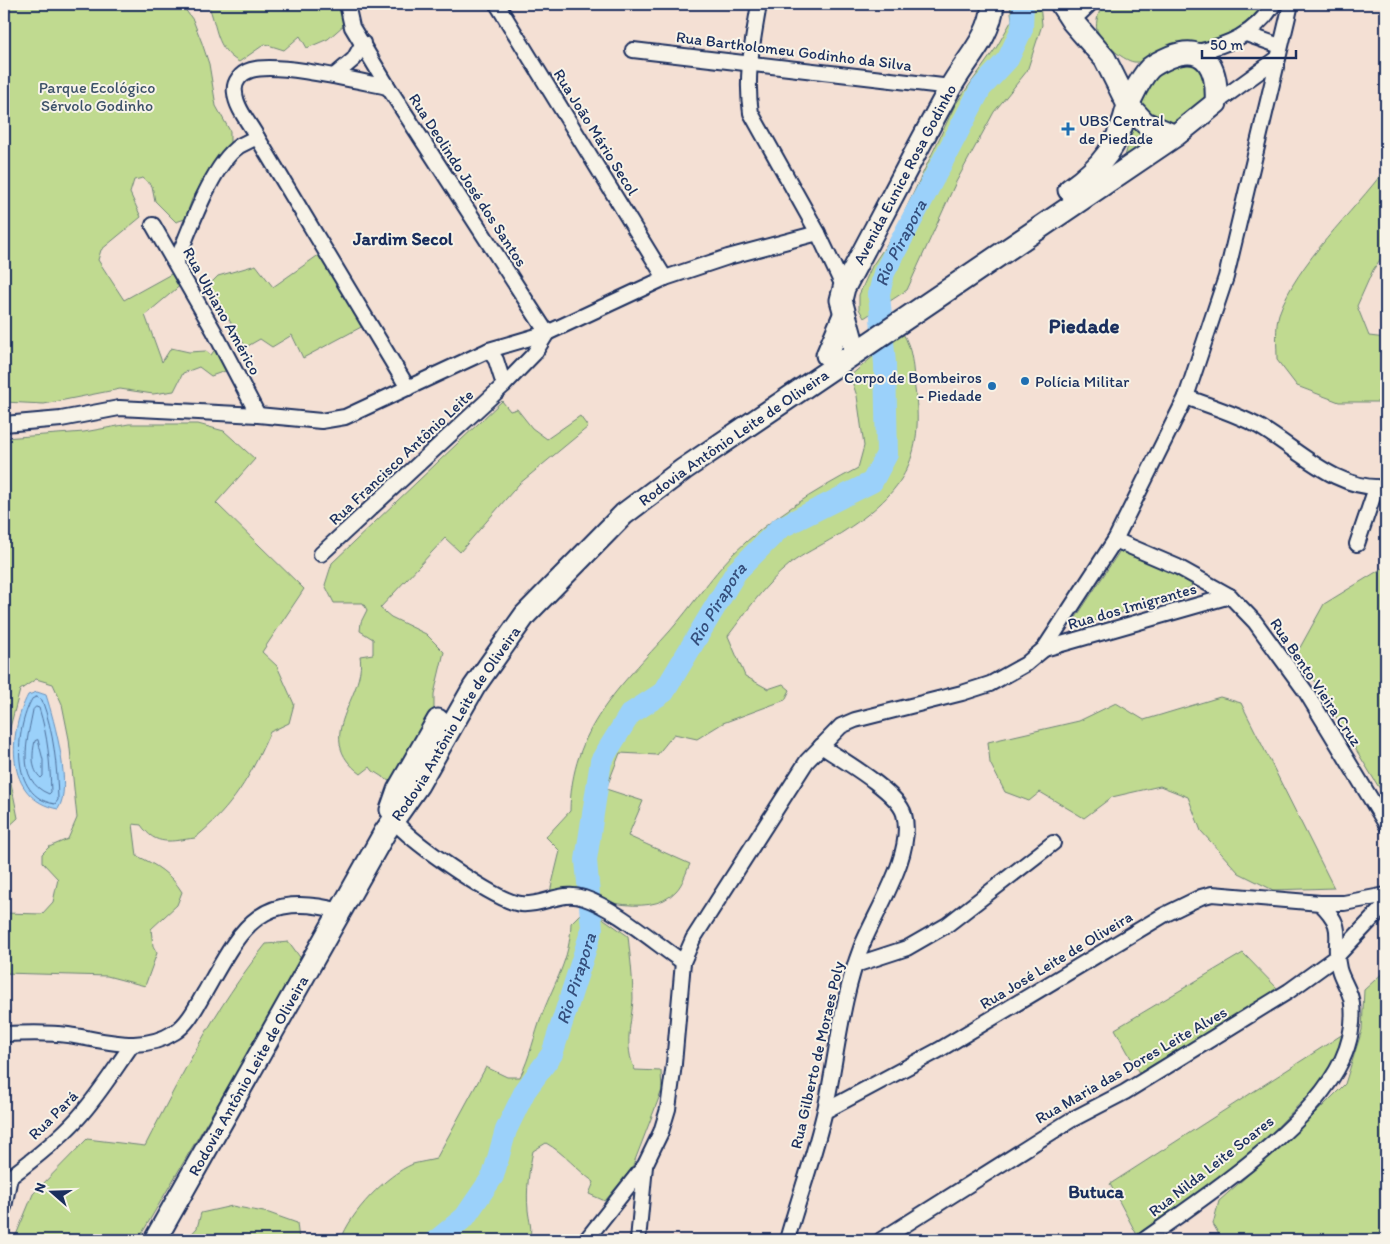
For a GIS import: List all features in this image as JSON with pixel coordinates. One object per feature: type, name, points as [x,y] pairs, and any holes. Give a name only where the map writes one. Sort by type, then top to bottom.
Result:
[{"type":"main road","name":"Avenida Eunice Rosa Godinho","points":[[857,342],[844,315],[841,300],[844,288],[951,87],[981,44],[992,20],[993,4]]},
{"type":"main road","points":[[1067,13],[1105,59],[1126,114],[1117,175]]},
{"type":"main road","points":[[1105,59],[1128,68],[1149,68],[1180,54],[1194,53],[1208,60],[1215,73],[1216,103]]},
{"type":"main road","name":"Rodovia Antônio Leite de Oliveira","points":[[900,314],[1092,174],[1106,160],[1149,68]]},
{"type":"main road","name":"Rodovia Antônio Leite de Oliveira","points":[[155,1240],[389,822],[418,786],[474,687],[525,615],[624,514],[684,469],[857,342],[1117,175],[1175,136],[1216,103]]},
{"type":"main road","points":[[1126,114],[1175,136]]},
{"type":"main road","points":[[827,355],[844,315]]},
{"type":"main road","name":"Rodovia Antônio Leite de Oliveira","points":[[389,822],[398,790],[456,688],[513,607],[564,552],[617,502],[675,459],[827,355],[857,342]]},
{"type":"street","name":"Rua Deolindo José dos Santos","points":[[348,4],[352,26],[388,87],[547,334]]},
{"type":"street","name":"Rua João Mário Secol","points":[[497,4],[665,278]]},
{"type":"street","points":[[759,4],[749,64],[748,92],[751,113],[818,233],[844,288]]},
{"type":"street","points":[[1067,13],[1090,4]]},
{"type":"street","points":[[586,1240],[645,1165],[661,1132],[668,1108],[674,1064],[683,962],[693,940],[784,794],[820,746],[841,726],[855,720],[962,694],[990,684],[1026,664],[1044,649],[1114,540],[1186,397],[1226,277],[1290,6],[1271,8],[1246,34],[1224,46],[1194,53]]},
{"type":"street","points":[[1246,34],[1279,52]]},
{"type":"street","points":[[334,76],[354,59],[363,43]]},
{"type":"street","name":"Rua Bartholomeu Godinho da Silva","points":[[633,50],[951,87]]},
{"type":"street","name":"Rodovia Antônio Leite de Oliveira","points":[[1216,103],[1279,52]]},
{"type":"street","points":[[388,87],[334,76],[272,69],[252,70],[242,74],[237,81],[234,92],[239,106],[257,137],[408,388]]},
{"type":"street","points":[[176,262],[205,195],[224,162],[239,146],[257,137]]},
{"type":"street","name":"Rua Ulpiano Américo","points":[[154,224],[258,415]]},
{"type":"street","points":[[4,424],[61,419],[120,408],[258,415],[321,421],[345,417],[489,350],[547,334],[665,278],[728,256],[818,233]]},
{"type":"street","name":"Rua Francisco Antônio Leite","points":[[321,554],[504,385],[534,354],[547,334]]},
{"type":"street","points":[[489,350],[496,360],[504,385]]},
{"type":"street","points":[[1186,397],[1234,415],[1260,428],[1322,470],[1362,486],[1381,488],[1357,544]]},
{"type":"street","name":"Rua Bento Vieira Cruz","points":[[1114,540],[1178,567],[1230,596],[1255,622],[1306,692],[1386,824]]},
{"type":"street","name":"Rua dos Imigrantes","points":[[1044,649],[1230,596]]},
{"type":"street","name":"Rua Gilberto de Moraes Poly","points":[[787,1240],[825,1111],[844,1010],[855,965],[898,865],[905,846],[908,828],[904,811],[888,792],[820,746]]},
{"type":"street","points":[[389,822],[505,900],[537,905],[566,895],[584,898],[608,909],[683,962]]},
{"type":"street","points":[[855,965],[907,948],[947,925],[1053,843]]},
{"type":"street","name":"Rua José Leite de Oliveira","points":[[825,1111],[939,1050],[1164,915],[1201,897],[1212,894],[1320,904],[1344,903],[1386,896]]},
{"type":"street","points":[[4,1034],[67,1035],[131,1046],[155,1041],[176,1031],[193,1013],[222,963],[243,932],[271,909],[293,903],[320,906],[340,911]]},
{"type":"street","points":[[1320,904],[1336,920],[1338,940],[1336,957]]},
{"type":"street","name":"Rua Maria das Dores Leite Alves","points":[[881,1240],[1055,1130],[1124,1092],[1289,991],[1336,957],[1386,904]]},
{"type":"street","name":"Rua Nilda Leite Soares","points":[[1144,1240],[1209,1194],[1276,1140],[1320,1094],[1335,1073],[1343,1058],[1350,1037],[1352,1017],[1352,1003],[1336,957]]},
{"type":"street","name":"Rua Pará","points":[[4,1207],[7,1176],[41,1153],[78,1119],[100,1092],[131,1046]]},
{"type":"street","points":[[638,1240],[645,1165]]},
{"type":"green space","name":"Parque Ecológico Sérvolo Godinho","points":[[4,4],[181,4],[193,20],[209,64],[216,106],[230,131],[230,144],[210,170],[192,199],[185,219],[176,222],[155,201],[152,186],[143,178],[134,180],[130,193],[141,217],[101,250],[98,260],[124,300],[173,273],[182,284],[145,315],[162,362],[171,348],[189,352],[206,351],[211,355],[218,345],[231,369],[211,376],[199,367],[183,373],[174,391],[153,394],[120,389],[44,404],[4,402]]},
{"type":"green space","points":[[208,4],[342,4],[341,10],[344,25],[328,39],[307,48],[300,36],[284,50],[265,44],[239,62],[221,44]]},
{"type":"green space","points":[[1010,4],[1040,4],[1042,25],[1027,71],[994,112],[956,182],[907,290],[864,318],[859,309],[859,295],[872,266],[895,232],[955,105],[996,48],[1012,20]]},
{"type":"green space","points":[[1103,4],[1265,4],[1245,28],[1234,35],[1222,39],[1168,47],[1144,61],[1134,62],[1118,54],[1099,34],[1097,24]]},
{"type":"green space","points":[[1196,60],[1210,91],[1206,97],[1192,111],[1168,125],[1151,119],[1140,103],[1153,72]]},
{"type":"green space","points":[[1135,120],[1162,136],[1124,160]]},
{"type":"green space","points":[[1386,168],[1386,251],[1373,270],[1357,306],[1369,336],[1386,338],[1386,402],[1339,402],[1297,386],[1277,360],[1279,314],[1287,295],[1312,257]]},
{"type":"green space","points":[[320,254],[365,325],[303,358],[292,335],[272,347],[260,339],[246,347],[208,286],[218,276],[256,265],[273,287]]},
{"type":"green space","points":[[902,332],[906,338],[912,359],[917,416],[916,439],[911,460],[902,478],[875,509],[835,537],[795,560],[772,580],[728,636],[745,676],[768,689],[783,684],[790,690],[785,700],[723,723],[697,739],[674,734],[657,755],[620,753],[606,789],[643,801],[628,836],[690,864],[681,885],[664,900],[650,904],[633,905],[616,904],[550,892],[560,851],[546,837],[570,811],[573,782],[579,756],[589,733],[602,711],[633,671],[678,621],[733,554],[792,506],[858,468],[864,446],[857,396],[850,376]]},
{"type":"green space","points":[[502,401],[510,411],[517,409],[532,428],[547,439],[580,416],[588,427],[519,484],[460,552],[445,538],[380,608],[391,617],[426,634],[444,652],[434,694],[434,709],[392,783],[370,767],[361,774],[347,760],[340,746],[340,731],[356,687],[360,671],[360,656],[373,654],[373,639],[360,631],[361,622],[367,610],[363,603],[334,603],[325,585],[332,563]]},
{"type":"green space","points":[[129,424],[198,424],[224,431],[255,459],[216,503],[304,589],[262,652],[277,666],[294,704],[289,723],[270,732],[240,790],[209,826],[195,838],[171,841],[158,840],[152,837],[141,825],[133,824],[137,856],[162,870],[182,892],[177,905],[151,929],[153,946],[157,953],[145,986],[107,976],[4,973],[4,913],[42,914],[53,902],[58,879],[42,862],[42,854],[49,847],[68,839],[77,818],[69,739],[62,704],[53,684],[36,679],[20,690],[8,735],[8,768],[18,818],[4,831],[4,438],[84,432]]},
{"type":"green space","points":[[1121,549],[1193,580],[1191,587],[1166,599],[1084,624],[1073,622]]},
{"type":"green space","points":[[1386,566],[1386,799],[1297,653],[1324,604]]},
{"type":"green space","points":[[1220,697],[1241,703],[1334,888],[1273,890],[1239,873],[1201,831],[1188,797],[1160,786],[1112,797],[1084,818],[1040,792],[1029,801],[1005,792],[990,763],[988,742],[1079,721],[1116,703],[1144,720]]},
{"type":"green space","points":[[594,912],[628,936],[633,998],[629,1034],[631,1061],[635,1070],[661,1071],[662,1090],[632,1168],[605,1201],[589,1194],[594,1182],[553,1147],[546,1143],[533,1151],[527,1203],[531,1229],[529,1240],[341,1240],[352,1218],[381,1186],[403,1169],[413,1164],[436,1159],[486,1067],[507,1077],[520,1077],[527,1062],[542,1015],[565,960],[571,923],[581,913]]},
{"type":"green space","points":[[289,942],[302,960],[138,1240],[14,1240],[33,1194],[87,1139],[145,1146],[200,1042],[231,992],[266,944]]},
{"type":"green space","points":[[1243,953],[1279,990],[1139,1073],[1115,1029]]},
{"type":"green space","points":[[1386,970],[1386,1240],[1222,1240],[1213,1224],[1219,1201],[1305,1124],[1345,1084],[1362,1030],[1364,990]]},
{"type":"green space","points":[[1343,1034],[1344,1047],[1333,1069],[1262,1143],[1225,1174],[1137,1235],[1110,1184]]},
{"type":"green space","points":[[232,1206],[269,1213],[297,1223],[299,1240],[186,1240],[197,1228],[201,1213]]},
{"type":"water","points":[[37,692],[46,695],[61,754],[64,786],[58,809],[40,803],[28,792],[20,779],[15,762],[14,745],[21,710],[28,695]]},
{"type":"waterway","name":"Rio Pirapora","points":[[437,1240],[465,1217],[493,1176],[506,1130],[525,1091],[552,1054],[592,929],[586,860],[601,761],[630,714],[664,692],[736,572],[780,528],[872,482],[887,454],[885,364],[879,294],[884,273],[981,88],[1008,59],[1022,29],[1023,4]]},
{"type":"place","name":"UBS Central de Piedade","points":[[1068,129]]},
{"type":"place","name":"Polícia Militar","points":[[1025,381]]},
{"type":"place","name":"Corpo de Bombeiros - Piedade","points":[[992,386]]},
{"type":"district","name":"Jardim Secol","points":[[403,239]]},
{"type":"district","name":"Piedade","points":[[1084,325]]},
{"type":"district","name":"Butuca","points":[[1096,1192]]}]
